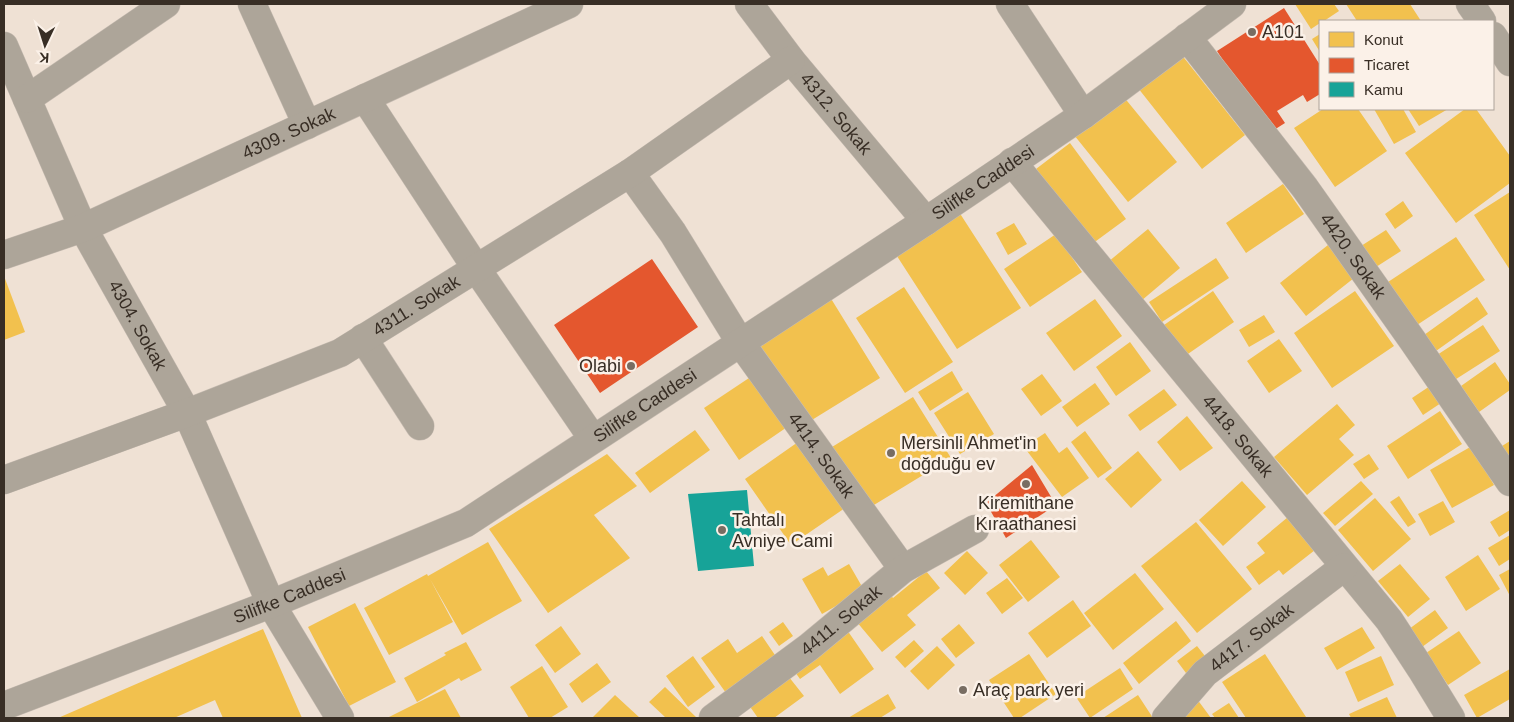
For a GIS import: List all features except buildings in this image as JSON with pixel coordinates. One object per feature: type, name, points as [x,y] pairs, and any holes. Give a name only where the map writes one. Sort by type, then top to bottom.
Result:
[{"type":"street","points":[[27,99],[166,4]]},
{"type":"street","points":[[252,4],[307,125]]},
{"type":"street","name":"4309. Sokak","points":[[4,255],[83,228],[569,4]]},
{"type":"street","name":"4312. Sokak","points":[[749,4],[791,60],[926,220]]},
{"type":"street","points":[[1010,4],[1083,115]]},
{"type":"street","name":"Silifke Caddesi","points":[[4,706],[271,604],[466,523],[1083,115],[1232,4]]},
{"type":"street","points":[[1470,4],[1481,20]]},
{"type":"street","name":"4420. Sokak","points":[[1187,37],[1305,188],[1414,341],[1510,482]]},
{"type":"street","points":[[1494,38],[1510,62]]},
{"type":"street","name":"4304. Sokak","points":[[4,46],[83,228],[187,413],[271,604],[340,718]]},
{"type":"street","name":"4311. Sokak","points":[[4,480],[187,413],[340,353],[630,173],[791,60]]},
{"type":"street","points":[[365,98],[476,268],[593,439]]},
{"type":"street","name":"4418. Sokak","points":[[1012,162],[1389,620],[1451,718]]},
{"type":"street","name":"4414. Sokak","points":[[630,173],[673,233],[740,342],[903,569]]},
{"type":"street","points":[[364,338],[420,426]]},
{"type":"street","name":"4411. Sokak","points":[[713,718],[809,647],[903,569],[975,529]]},
{"type":"street","name":"4417. Sokak","points":[[1166,718],[1205,673],[1344,567]]},
{"type":"place","name":"A101","points":[[1252,32]]},
{"type":"place","name":"Olabi","points":[[631,366]]},
{"type":"place","name":"Mersinli Ahmet'in doğduğu ev","points":[[891,453]]},
{"type":"place","name":"Kiremithane Kıraathanesi","points":[[1026,484]]},
{"type":"place","name":"Tahtalı Avniye Cami","points":[[722,530]]},
{"type":"place","name":"Araç park yeri","points":[[963,690]]}]
